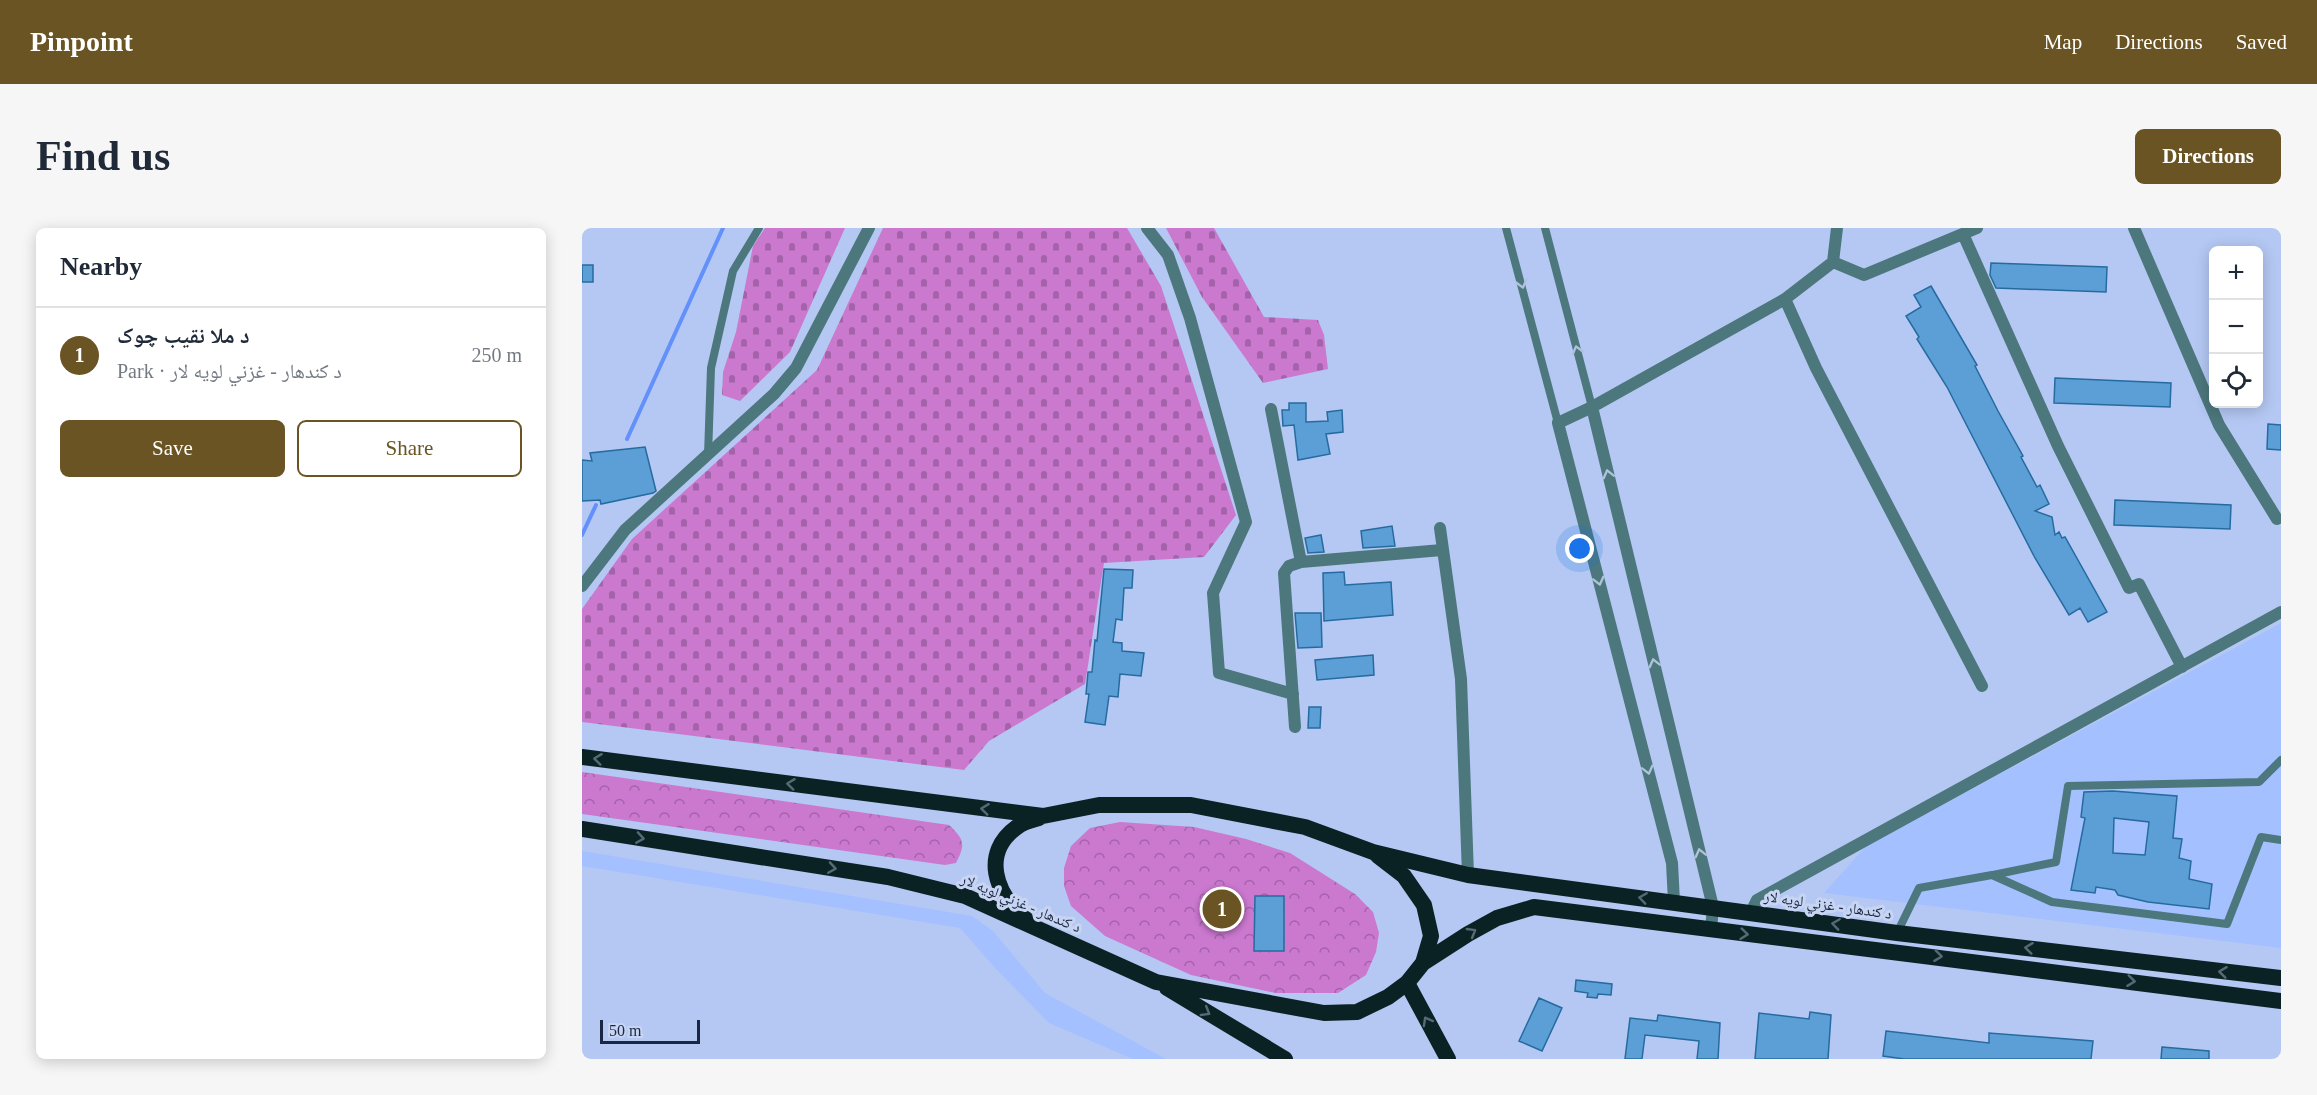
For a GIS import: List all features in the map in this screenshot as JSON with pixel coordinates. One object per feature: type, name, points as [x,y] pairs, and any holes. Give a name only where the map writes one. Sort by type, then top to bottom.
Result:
[{"type":"highway","name":"د کندهار - غزني لويه لار","points":[[582,757],[1043,816],[1099,804],[1191,805],[1305,827],[1373,852],[1468,875],[1898,933],[2281,978]]},
{"type":"highway","points":[[1038,928],[1014,909],[999,886],[995,866],[1000,845],[1018,826],[1043,816]]},
{"type":"highway","name":"د کندهار - غزني لويه لار","points":[[582,830],[888,877],[965,896],[1156,982],[1324,1013],[1357,1012],[1388,997],[1407,983],[1423,963],[1497,918],[1534,907],[2281,1000]]},
{"type":"highway","name":"د کندهار - غزني لويه لار","points":[[1373,852],[1404,876],[1424,905],[1431,936],[1423,963]]},
{"type":"highway","points":[[1156,982],[1285,1059]]},
{"type":"highway","points":[[1407,983],[1448,1059]]},
{"type":"street","points":[[582,586],[625,530],[774,394],[796,368],[868,228]]},
{"type":"street","points":[[1147,228],[1168,255],[1190,318],[1246,522],[1213,593],[1219,673],[1293,694]]},
{"type":"street","points":[[1674,902],[1672,863],[1558,423],[1592,407],[1785,299],[1833,262],[1837,228]]},
{"type":"street","points":[[1833,262],[1864,275],[1977,228]]},
{"type":"street","points":[[2134,228],[2219,425],[2277,519]]},
{"type":"street","points":[[1963,234],[2058,446],[2129,588],[2139,584],[2181,667]]},
{"type":"street","points":[[1785,299],[1816,368],[1982,686]]},
{"type":"street","points":[[1592,407],[1713,907],[1711,930]]},
{"type":"street","points":[[1271,409],[1301,562]]},
{"type":"street","points":[[1440,528],[1461,679],[1468,875]]},
{"type":"street","points":[[1295,727],[1284,573],[1289,566],[1301,562],[1442,550]]},
{"type":"street","points":[[1751,912],[1757,900],[2281,612]]},
{"type":"lane","points":[[708,455],[711,368],[733,271],[759,228]]},
{"type":"lane","points":[[1506,228],[1558,423]]},
{"type":"lane","points":[[1545,228],[1592,407]]},
{"type":"lane","points":[[1898,933],[1919,888],[2055,862],[2068,786],[2259,782],[2281,760]]},
{"type":"lane","points":[[1992,875],[2052,902],[2227,924],[2260,837],[2281,840]]},
{"type":"shaded area","points":[[2281,623],[2281,948],[1824,893],[1866,846]]},
{"type":"shaded area","points":[[582,851],[972,916],[993,931],[1045,993],[1166,1059],[1133,1059],[1049,1023],[960,928],[582,866]]},
{"type":"green space","points":[[765,228],[845,228],[790,352],[740,401],[722,395],[723,372],[736,332],[753,246]]},
{"type":"green space","points":[[883,228],[1127,228],[1161,286],[1236,515],[1204,557],[1104,563],[1085,684],[989,741],[964,770],[582,722],[582,609],[632,539],[817,370]]},
{"type":"green space","points":[[1166,228],[1214,228],[1264,317],[1318,320],[1324,335],[1328,369],[1263,383],[1202,297]]},
{"type":"green space","points":[[582,772],[949,825],[962,842],[961,851],[956,863],[945,865],[582,814]]},
{"type":"green space","points":[[1120,822],[1194,827],[1246,839],[1290,853],[1355,894],[1373,912],[1379,933],[1376,952],[1366,975],[1338,993],[1276,993],[1191,975],[1105,936],[1071,906],[1064,886],[1064,868],[1071,846],[1090,828]]},
{"type":"building","points":[[1991,263],[2107,267],[2106,292],[1996,288],[1990,275]]},
{"type":"building","points":[[582,265],[593,265],[593,282],[582,282]]},
{"type":"building","points":[[1931,286],[1977,365],[1975,366],[2023,456],[2021,457],[2037,487],[2040,485],[2049,504],[2035,511],[2052,517],[2055,535],[2059,532],[2062,538],[2065,537],[2107,612],[2088,622],[2080,608],[2069,615],[2035,558],[1947,387],[1917,339],[1919,337],[1906,316],[1921,307],[1914,295]]},
{"type":"building","points":[[2055,378],[2171,383],[2170,407],[2054,403]]},
{"type":"building","points":[[1289,403],[1306,403],[1306,422],[1328,421],[1327,412],[1342,410],[1343,432],[1326,434],[1330,454],[1298,460],[1294,425],[1283,426],[1282,410],[1289,410]]},
{"type":"building","points":[[2268,424],[2281,425],[2281,450],[2267,449]]},
{"type":"building","points":[[645,447],[656,491],[601,504],[600,500],[582,501],[582,460],[592,461],[590,453]]},
{"type":"building","points":[[2115,500],[2231,505],[2230,529],[2114,525]]},
{"type":"building","points":[[1392,526],[1395,546],[1363,548],[1361,531]]},
{"type":"building","points":[[1321,535],[1324,552],[1308,553],[1305,538]]},
{"type":"building","points":[[1104,569],[1133,570],[1132,588],[1124,588],[1122,620],[1116,619],[1113,642],[1122,643],[1122,651],[1144,653],[1141,676],[1120,674],[1118,697],[1109,696],[1105,725],[1085,722],[1089,694],[1086,694],[1088,672],[1092,672],[1095,640],[1097,641]]},
{"type":"building","points":[[1344,572],[1345,585],[1391,582],[1393,615],[1324,621],[1323,573]]},
{"type":"building","points":[[1295,613],[1321,613],[1322,647],[1298,648]]},
{"type":"building","points":[[1373,655],[1374,675],[1317,680],[1315,660]]},
{"type":"building","points":[[1309,707],[1321,707],[1320,728],[1308,728]]},
{"type":"building","points":[[2113,791],[2177,796],[2173,838],[2182,839],[2179,858],[2191,861],[2189,879],[2212,884],[2209,909],[2148,902],[2118,895],[2115,890],[2096,887],[2095,893],[2071,890],[2085,818],[2081,817],[2084,792]],"holes":[[[2114,818],[2149,822],[2145,855],[2113,853]]]},
{"type":"building","points":[[1255,896],[1284,896],[1284,951],[1254,951]]},
{"type":"building","points":[[1576,980],[1612,984],[1611,995],[1598,994],[1597,998],[1587,997],[1588,993],[1575,991]]},
{"type":"building","points":[[1539,998],[1562,1008],[1542,1051],[1519,1041]]},
{"type":"building","points":[[1810,1012],[1831,1015],[1828,1059],[1755,1059],[1759,1013],[1809,1019]]},
{"type":"building","points":[[1658,1015],[1720,1023],[1718,1059],[1697,1059],[1699,1041],[1645,1035],[1642,1059],[1625,1059],[1630,1018],[1657,1021]]},
{"type":"building","points":[[1886,1031],[1989,1043],[1989,1033],[2093,1041],[2091,1059],[1904,1059],[1883,1056]]},
{"type":"building","points":[[2162,1047],[2209,1051],[2209,1059],[2161,1059]]},
{"type":"waterway","points":[[627,439],[723,228]]},
{"type":"waterway","points":[[582,535],[596,505]]},
{"type":"place","name":"د ملا نقيب چوک","points":[[1222,909]]}]
